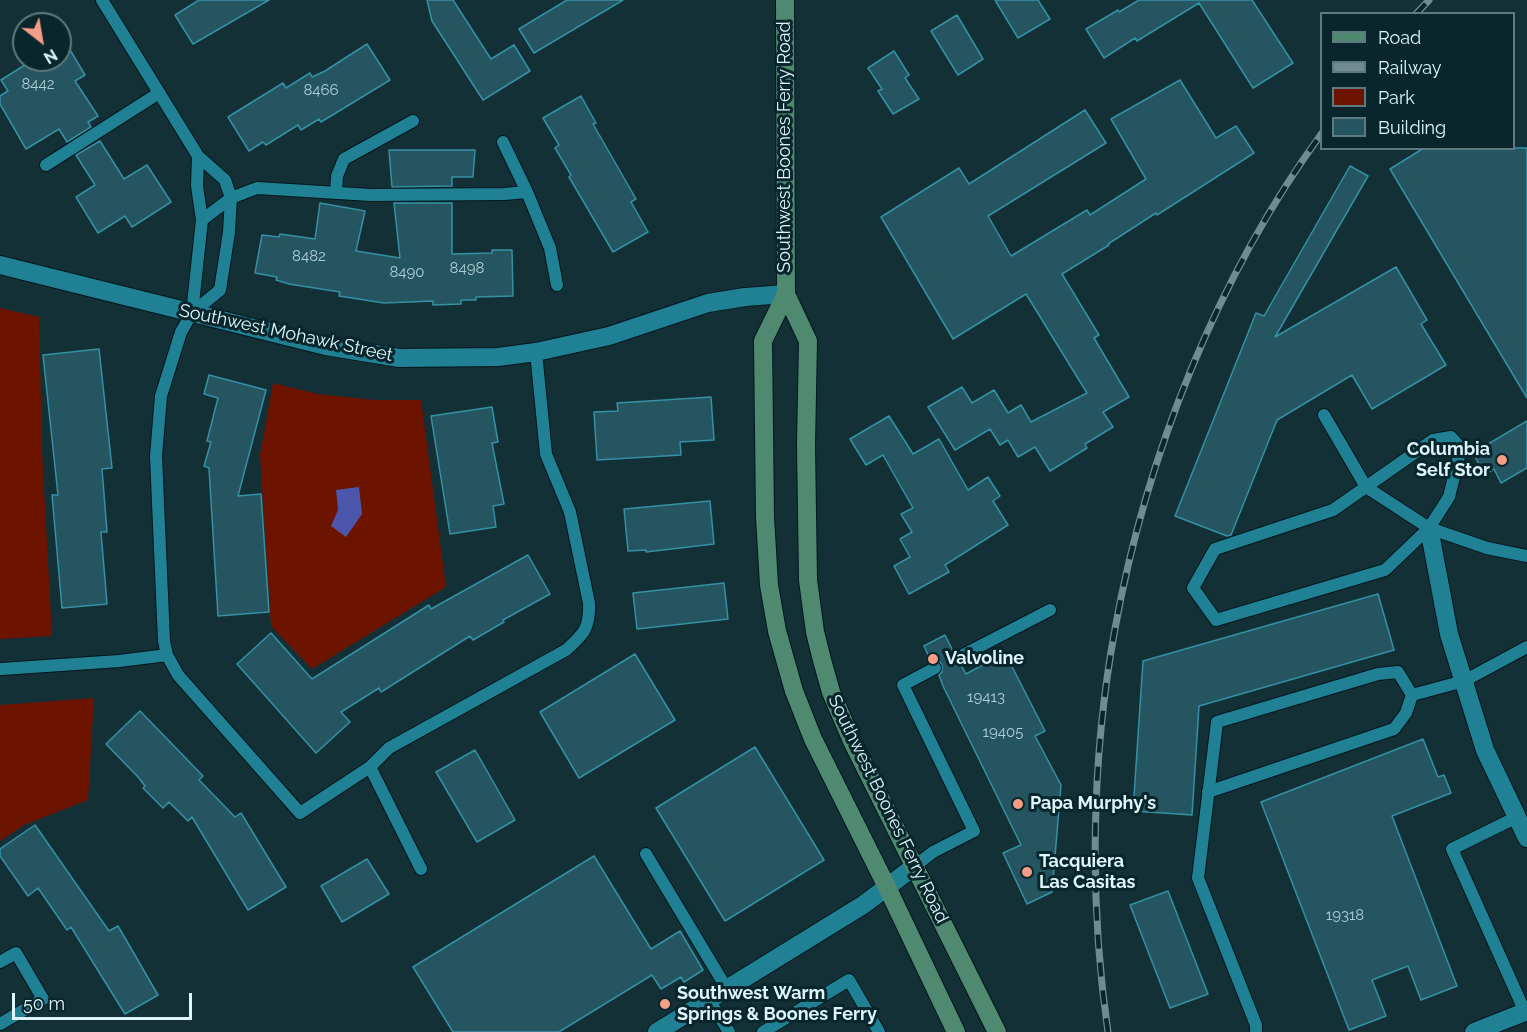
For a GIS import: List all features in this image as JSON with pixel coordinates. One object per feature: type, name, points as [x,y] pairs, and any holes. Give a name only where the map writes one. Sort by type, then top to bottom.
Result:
[{"type":"main road","name":"Southwest Boones Ferry Road","points":[[785,0],[786,294],[808,341],[806,445],[808,580],[815,632],[835,702],[852,741],[997,1032]]},
{"type":"main road","name":"Southwest Boones Ferry Road","points":[[786,294],[763,341],[765,517],[772,608],[777,631],[794,691],[813,739],[887,886],[956,1032]]},
{"type":"street","name":"Southwest Mohawk Street","points":[[0,265],[326,346],[399,358],[498,357],[536,352],[609,336],[708,303],[786,294]]},
{"type":"street","points":[[1429,528],[1449,634],[1485,750],[1527,837]]},
{"type":"street","points":[[657,1032],[862,905],[915,866]]},
{"type":"street","points":[[1484,1030],[1526,1012]]},
{"type":"lane","points":[[102,0],[198,156],[225,180],[231,198],[229,232],[220,290],[192,313]]},
{"type":"lane","points":[[46,165],[159,93]]},
{"type":"lane","points":[[336,192],[337,176],[344,159],[413,121]]},
{"type":"lane","points":[[503,142],[527,192],[549,248],[557,285]]},
{"type":"lane","points":[[198,156],[197,186],[202,220],[192,313],[182,332],[161,396],[156,456],[164,642],[167,655],[178,675],[300,813],[370,767],[389,748],[566,650],[583,635],[590,618],[589,603],[570,512],[546,454],[536,352]]},
{"type":"lane","points":[[202,220],[231,198],[257,188],[382,195],[527,192]]},
{"type":"lane","points":[[1324,415],[1366,487],[1429,528],[1487,548],[1527,556]]},
{"type":"lane","points":[[1451,437],[1461,448],[1449,497],[1429,528],[1385,570],[1216,620],[1193,588],[1215,549],[1333,510],[1433,440],[1451,437]]},
{"type":"lane","points":[[957,658],[1050,610]]},
{"type":"lane","points":[[1412,695],[1464,681],[1527,647]]},
{"type":"lane","points":[[2,669],[119,661],[167,655]]},
{"type":"lane","points":[[915,866],[933,852],[974,831],[903,685],[935,668]]},
{"type":"lane","points":[[1208,792],[1394,729],[1406,713],[1412,695],[1398,672],[1378,674],[1217,722],[1208,792],[1197,878],[1257,1032]]},
{"type":"lane","points":[[370,767],[421,869]]},
{"type":"lane","points":[[1517,817],[1452,849],[1526,1012]]},
{"type":"lane","points":[[646,854],[727,989]]},
{"type":"lane","points":[[0,962],[16,952],[43,999],[0,1024]]},
{"type":"lane","points":[[763,1032],[849,981],[879,1032]]},
{"type":"lane","points":[[709,1000],[729,1032]]},
{"type":"green space","points":[[0,308],[39,317],[42,451],[52,636],[0,639]]},
{"type":"green space","points":[[273,383],[318,394],[374,400],[421,400],[446,587],[312,669],[271,626],[260,455]]},
{"type":"green space","points":[[94,698],[88,800],[24,825],[0,841],[0,705]]},
{"type":"water","points":[[359,487],[362,514],[346,537],[331,526],[338,510],[336,490]]},
{"type":"building","points":[[199,0],[269,0],[193,44],[175,15]]},
{"type":"building","points":[[427,0],[453,0],[491,59],[514,45],[530,71],[483,100],[432,21]]},
{"type":"building","points":[[567,0],[623,0],[534,53],[519,29]]},
{"type":"building","points":[[995,0],[1038,0],[1050,19],[1018,38]]},
{"type":"building","points":[[1139,0],[1252,0],[1293,63],[1253,88],[1199,3],[1137,41],[1135,38],[1104,58],[1086,29]]},
{"type":"building","points":[[957,15],[983,59],[958,75],[931,31]]},
{"type":"building","points":[[367,44],[390,80],[321,122],[319,119],[301,130],[298,125],[266,145],[263,142],[249,151],[228,117],[283,83],[286,88],[310,73],[312,77],[325,71]]},
{"type":"building","points":[[894,51],[909,75],[905,78],[919,99],[893,114],[878,91],[882,89],[868,68]]},
{"type":"building","points":[[72,53],[85,75],[75,81],[98,116],[88,122],[91,127],[67,142],[59,129],[26,149],[0,104],[0,96],[8,91],[1,80],[14,72],[72,72]]},
{"type":"building","points":[[1180,80],[1216,138],[1236,126],[1254,153],[1062,274],[1099,335],[1094,338],[1129,397],[1103,412],[1113,427],[1085,444],[1087,448],[1050,471],[1035,447],[1018,457],[1008,440],[1000,445],[990,429],[955,450],[928,407],[962,387],[972,403],[994,390],[1008,413],[1021,405],[1031,422],[1087,393],[1026,294],[953,339],[881,217],[959,168],[969,184],[1085,110],[1106,143],[988,216],[1011,256],[1087,210],[1090,215],[1146,179],[1111,119]]},
{"type":"building","points":[[581,96],[596,123],[593,124],[636,199],[631,202],[648,232],[613,252],[569,177],[571,175],[555,148],[559,145],[543,118]]},
{"type":"building","points":[[100,141],[124,179],[147,165],[171,202],[132,227],[125,216],[98,233],[76,197],[95,185],[76,155]]},
{"type":"building","points":[[1527,148],[1527,398],[1390,169],[1421,150]]},
{"type":"building","points":[[389,150],[475,150],[473,177],[452,177],[452,186],[392,187]]},
{"type":"building","points":[[1350,166],[1368,176],[1275,337],[1396,267],[1427,320],[1421,324],[1446,365],[1372,409],[1352,375],[1277,420],[1231,535],[1227,536],[1175,516],[1256,313],[1264,316]]},
{"type":"building","points":[[320,203],[365,211],[356,251],[400,258],[394,203],[452,203],[452,254],[512,250],[513,296],[476,297],[476,300],[461,300],[461,304],[433,305],[433,301],[384,303],[339,296],[340,292],[289,284],[276,280],[277,277],[255,273],[262,235],[279,237],[280,234],[315,239]]},
{"type":"building","points":[[99,349],[112,468],[102,469],[107,532],[101,532],[107,604],[62,608],[52,495],[58,495],[43,355]]},
{"type":"building","points":[[209,375],[266,390],[238,496],[261,494],[269,612],[218,616],[209,468],[204,466],[211,442],[207,441],[218,398],[204,394]]},
{"type":"building","points":[[711,397],[714,440],[680,442],[681,455],[597,460],[594,412],[618,411],[617,403]]},
{"type":"building","points":[[492,407],[498,442],[492,443],[504,504],[493,506],[496,527],[450,534],[431,416]]},
{"type":"building","points":[[889,416],[913,454],[939,439],[968,490],[988,477],[1000,496],[993,501],[1008,525],[945,565],[949,572],[909,594],[894,566],[910,557],[900,539],[912,532],[901,514],[913,508],[883,455],[866,465],[850,439]]},
{"type":"building","name":"Columbia Self Stor","points":[[1527,421],[1527,468],[1501,483],[1494,469],[1485,475],[1473,453]]},
{"type":"building","points":[[710,501],[714,544],[646,552],[646,550],[628,551],[624,509]]},
{"type":"building","points":[[528,555],[550,594],[473,640],[470,636],[381,692],[379,688],[341,712],[350,722],[316,753],[237,664],[271,633],[312,679],[429,605],[431,609]]},
{"type":"building","points":[[724,583],[728,619],[637,629],[633,593]]},
{"type":"building","points":[[1378,594],[1394,650],[1199,706],[1192,815],[1133,811],[1143,661]]},
{"type":"building","points":[[945,635],[953,651],[949,657],[950,662],[956,666],[961,665],[966,674],[1005,653],[1045,731],[1035,736],[1061,785],[1052,892],[1027,904],[1003,853],[1021,845],[943,686],[939,675],[942,672],[942,665],[939,661],[931,661],[924,646]]},
{"type":"building","points":[[635,654],[675,720],[579,778],[540,712]]},
{"type":"building","points":[[140,711],[203,776],[199,780],[235,817],[241,813],[286,887],[248,910],[192,817],[188,821],[169,802],[163,808],[143,788],[145,786],[138,777],[106,744]]},
{"type":"building","points":[[1423,739],[1438,777],[1444,775],[1451,793],[1392,816],[1457,986],[1421,1000],[1408,966],[1372,980],[1386,1016],[1349,1030],[1261,802]]},
{"type":"building","points":[[755,747],[824,860],[725,921],[656,808]]},
{"type":"building","points":[[475,750],[515,820],[477,842],[436,772]]},
{"type":"building","points":[[35,825],[109,931],[118,926],[158,995],[125,1014],[71,927],[67,930],[38,888],[28,896],[0,856],[0,849]]},
{"type":"building","points":[[594,856],[651,949],[680,931],[703,970],[684,982],[681,977],[661,989],[652,975],[559,1032],[453,1032],[413,967]]},
{"type":"building","points":[[367,859],[389,894],[342,922],[321,886]]},
{"type":"building","points":[[1168,891],[1208,994],[1170,1008],[1130,905]]},
{"type":"railway","points":[[1418,12],[1429,0]]},
{"type":"railway","points":[[1108,1032],[1098,932],[1095,830],[1097,779],[1107,678],[1129,564],[1146,498],[1191,369],[1250,246],[1320,136]]},
{"type":"place","name":"Columbia Self Stor","points":[[1502,460]]},
{"type":"place","name":"Valvoline","points":[[933,659]]},
{"type":"place","name":"Papa Murphy's","points":[[1018,804]]},
{"type":"place","name":"Tacquiera Las Casitas","points":[[1027,872]]},
{"type":"place","name":"Southwest Warm Springs & Boones Ferry","points":[[665,1004]]}]
